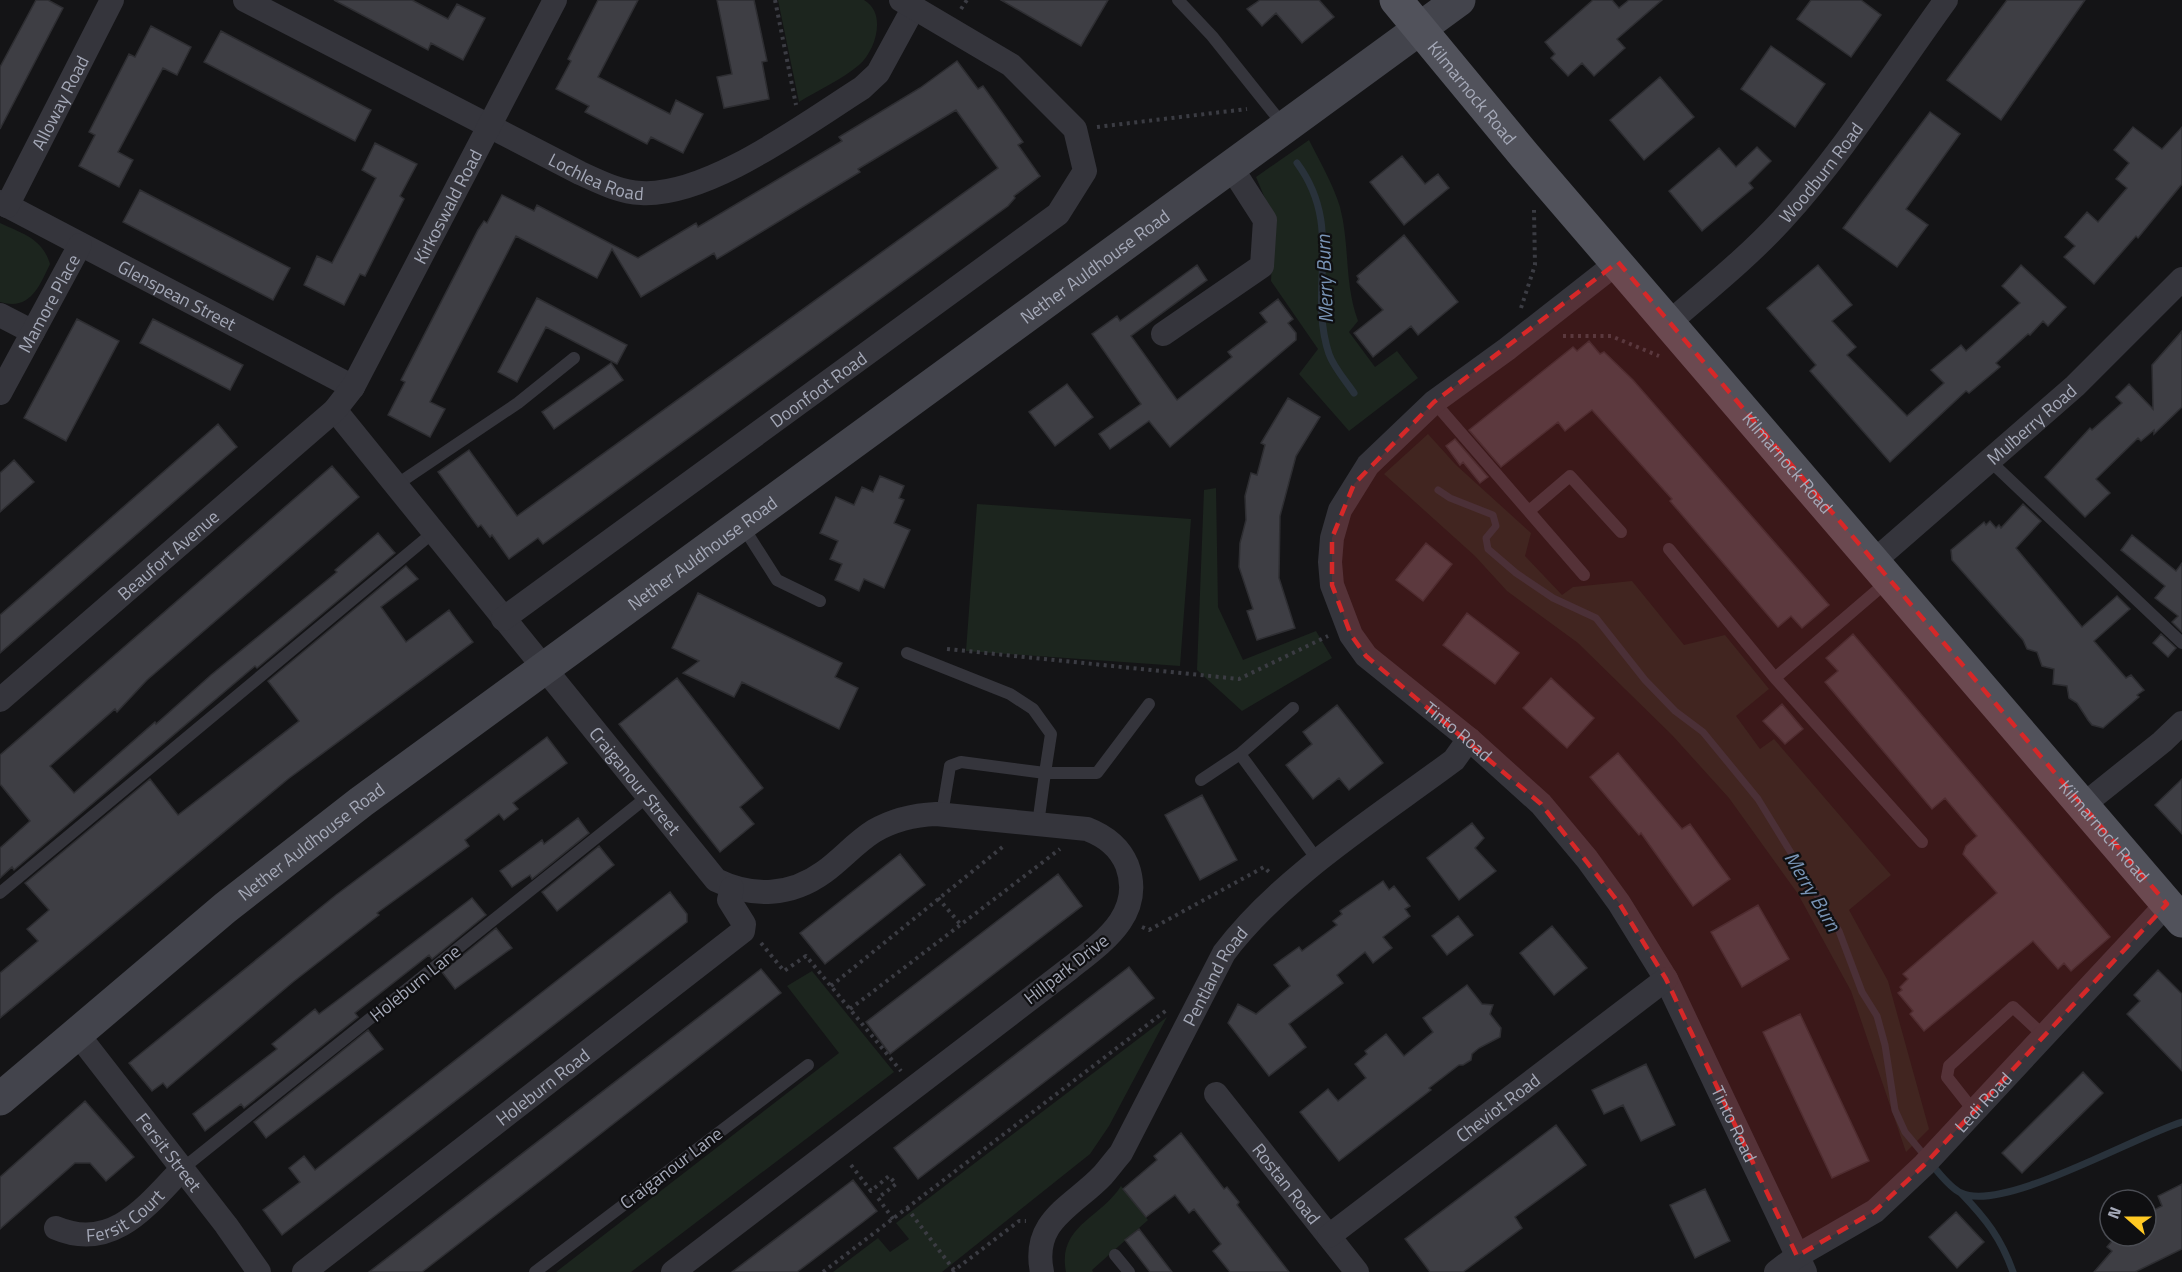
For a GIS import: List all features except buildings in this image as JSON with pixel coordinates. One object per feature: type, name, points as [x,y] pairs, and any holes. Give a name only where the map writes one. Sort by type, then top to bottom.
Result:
[{"type":"main road","name":"Kilmarnock Road","points":[[1396,0],[1525,156],[1618,261],[2175,913]]},
{"type":"main road","name":"Nether Auldhouse Road","points":[[0,1099],[76,1032],[288,859],[543,668],[1231,168],[1277,117],[1421,29],[1459,0]]},
{"type":"street","name":"Alloway Road","points":[[3,204],[112,0]]},
{"type":"street","name":"Lochlea Road","points":[[245,0],[489,123],[603,184],[622,191],[639,193],[684,189],[712,178],[862,88],[878,73],[908,3]]},
{"type":"street","name":"Kirkoswald Road","points":[[335,410],[353,387],[555,0]]},
{"type":"street","name":"Woodburn Road","points":[[1670,322],[1759,244],[1806,191],[1946,0]]},
{"type":"street","points":[[908,3],[1011,65],[1075,129]]},
{"type":"street","name":"Doonfoot Road","points":[[503,619],[1058,214],[1085,171],[1075,129]]},
{"type":"street","points":[[1163,334],[1262,267],[1265,220],[1231,168]]},
{"type":"street","name":"Glenspean Street","points":[[3,204],[353,387]]},
{"type":"street","name":"Mamore Place","points":[[0,393],[81,244]]},
{"type":"street","name":"Tinto Road","points":[[1618,261],[1508,349],[1434,402],[1368,465],[1340,510],[1332,538],[1330,562],[1332,585],[1347,627],[1366,656],[1469,739],[1541,804],[1587,859],[1619,903],[1666,979],[1801,1264]]},
{"type":"street","name":"Mulberry Road","points":[[1881,571],[1990,461],[2075,386],[2182,279]]},
{"type":"street","points":[[0,315],[33,332]]},
{"type":"street","name":"Craiganour Street","points":[[335,410],[435,531],[503,619],[711,876],[732,888]]},
{"type":"street","name":"Beaufort Avenue","points":[[0,700],[335,410]]},
{"type":"street","points":[[2082,806],[2162,742],[2182,723]]},
{"type":"street","name":"Pentland Road","points":[[1042,1272],[1039,1255],[1050,1224],[1062,1210],[1103,1176],[1120,1153],[1224,953],[1241,930],[1319,862],[1454,760],[1469,739]]},
{"type":"street","name":"Hillpark Drive","points":[[673,1272],[1070,969],[1105,940],[1123,921],[1130,908],[1132,893],[1130,874],[1125,859],[1104,836],[1087,829],[942,814],[916,815],[876,830],[803,885],[769,893],[732,888]]},
{"type":"street","points":[[732,888],[729,900],[744,924],[743,932]]},
{"type":"street","name":"Ledi Road","points":[[1776,1272],[1801,1264],[1875,1211],[1930,1158],[2044,1036],[2175,913]]},
{"type":"street","name":"Holeburn Road","points":[[304,1272],[743,932]]},
{"type":"street","name":"Cheviot Road","points":[[1329,1236],[1666,979]]},
{"type":"street","name":"Fersit Street","points":[[76,1032],[259,1272]]},
{"type":"street","name":"Rostan Road","points":[[1216,1094],[1357,1272]]},
{"type":"street","name":"Fersit Court","points":[[56,1228],[68,1233],[102,1234],[138,1215],[182,1169]]},
{"type":"lane","points":[[1178,0],[1212,36],[1277,117]]},
{"type":"lane","points":[[396,485],[518,403],[574,358]]},
{"type":"lane","points":[[1434,402],[1584,576]]},
{"type":"lane","points":[[1990,461],[2182,644]]},
{"type":"lane","points":[[1529,511],[1570,476],[1621,532]]},
{"type":"lane","points":[[741,524],[777,580],[820,602]]},
{"type":"lane","points":[[0,893],[435,531]]},
{"type":"lane","points":[[1669,549],[1775,678],[1922,842]]},
{"type":"lane","points":[[1775,678],[1881,571]]},
{"type":"lane","points":[[907,653],[1010,694],[1033,709],[1051,734],[1045,773],[1031,823]]},
{"type":"lane","points":[[942,814],[950,766],[961,762],[1045,773],[1097,773],[1149,704]]},
{"type":"lane","points":[[1201,780],[1240,754],[1293,708]]},
{"type":"lane","points":[[1240,754],[1319,862]]},
{"type":"lane","name":"Holeburn Lane","points":[[182,1169],[647,797]]},
{"type":"lane","points":[[1973,1110],[1947,1077],[1949,1066],[2013,1007],[2044,1036]]},
{"type":"lane","name":"Craiganour Lane","points":[[535,1272],[808,1065]]},
{"type":"lane","points":[[1115,1255],[1129,1272]]},
{"type":"path","points":[[775,0],[800,126]]},
{"type":"path","points":[[1075,129],[1277,117]]},
{"type":"path","points":[[1508,349],[1535,265],[1532,201]]},
{"type":"path","points":[[1556,337],[1611,336],[1667,360],[1706,364]]},
{"type":"path","points":[[907,653],[924,646],[1239,679],[1347,627]]},
{"type":"path","points":[[831,986],[1031,823]]},
{"type":"path","points":[[850,1009],[1060,848],[1072,827]]},
{"type":"path","points":[[1123,921],[1149,930],[1264,867],[1287,888]]},
{"type":"path","points":[[938,898],[961,925]]},
{"type":"path","points":[[743,932],[759,941],[784,971],[806,956],[914,1086]]},
{"type":"path","points":[[823,1272],[1170,1007],[1193,1016]]},
{"type":"path","points":[[836,1146],[871,1191],[889,1176],[896,1184],[878,1198],[893,1219]]},
{"type":"path","points":[[907,1208],[953,1271],[1019,1221],[1050,1224]]},
{"type":"highlighted area","points":[[1618,262],[2167,904],[1924,1165],[1875,1211],[1797,1256],[1666,979],[1619,903],[1541,804],[1366,656],[1351,635],[1332,585],[1332,538],[1354,484],[1434,402]]},
{"type":"shaded area","points":[[778,0],[864,0],[871,6],[877,22],[870,50],[853,70],[799,102]]},
{"type":"shaded area","points":[[1309,140],[1334,190],[1343,221],[1351,292],[1358,321],[1349,332],[1375,367],[1397,351],[1418,378],[1349,431],[1299,374],[1318,349],[1271,281],[1274,220],[1256,177]]},
{"type":"shaded area","points":[[0,223],[31,238],[42,248],[50,264],[37,289],[26,300],[19,303],[0,302]]},
{"type":"shaded area","points":[[1428,434],[1456,465],[1531,533],[1525,556],[1562,595],[1573,587],[1632,581],[1684,645],[1725,635],[1769,689],[1736,716],[1760,749],[1774,739],[1891,875],[1849,910],[1888,981],[1929,1129],[1906,1152],[1851,991],[1798,894],[1729,798],[1672,735],[1578,643],[1507,591],[1475,556],[1384,474]]},
{"type":"shaded area","points":[[1216,488],[1218,607],[1243,660],[1316,631],[1332,658],[1242,711],[1197,670],[1204,490]]},
{"type":"shaded area","points":[[977,504],[1191,519],[1180,666],[966,651]]},
{"type":"shaded area","points":[[812,971],[894,1072],[631,1272],[556,1272],[839,1053],[787,986]]},
{"type":"shaded area","points":[[1167,1017],[1109,1126],[1090,1154],[942,1272],[833,1272],[878,1238],[890,1252],[909,1239],[896,1223]]},
{"type":"shaded area","points":[[1121,1186],[1148,1220],[1092,1270],[1093,1272],[1066,1272],[1065,1256],[1074,1233]]},
{"type":"waterway","name":"Merry Burn","points":[[1297,163],[1311,187],[1319,211],[1323,258],[1321,305],[1323,330],[1331,359],[1354,393]]},
{"type":"waterway","name":"Merry Burn","points":[[1438,490],[1450,498],[1493,515],[1496,526],[1486,538],[1488,549],[1516,573],[1553,598],[1596,618],[1645,680],[1675,711],[1703,732],[1758,799],[1839,931],[1862,992],[1877,1016],[1885,1045],[1895,1110],[1905,1132],[1925,1156]]},
{"type":"waterway","name":"Merry Burn","points":[[1932,1165],[1949,1184],[1961,1193],[1981,1196],[2007,1192],[2070,1170],[2182,1122]]},
{"type":"waterway","points":[[1961,1193],[1992,1230],[2013,1272]]}]
